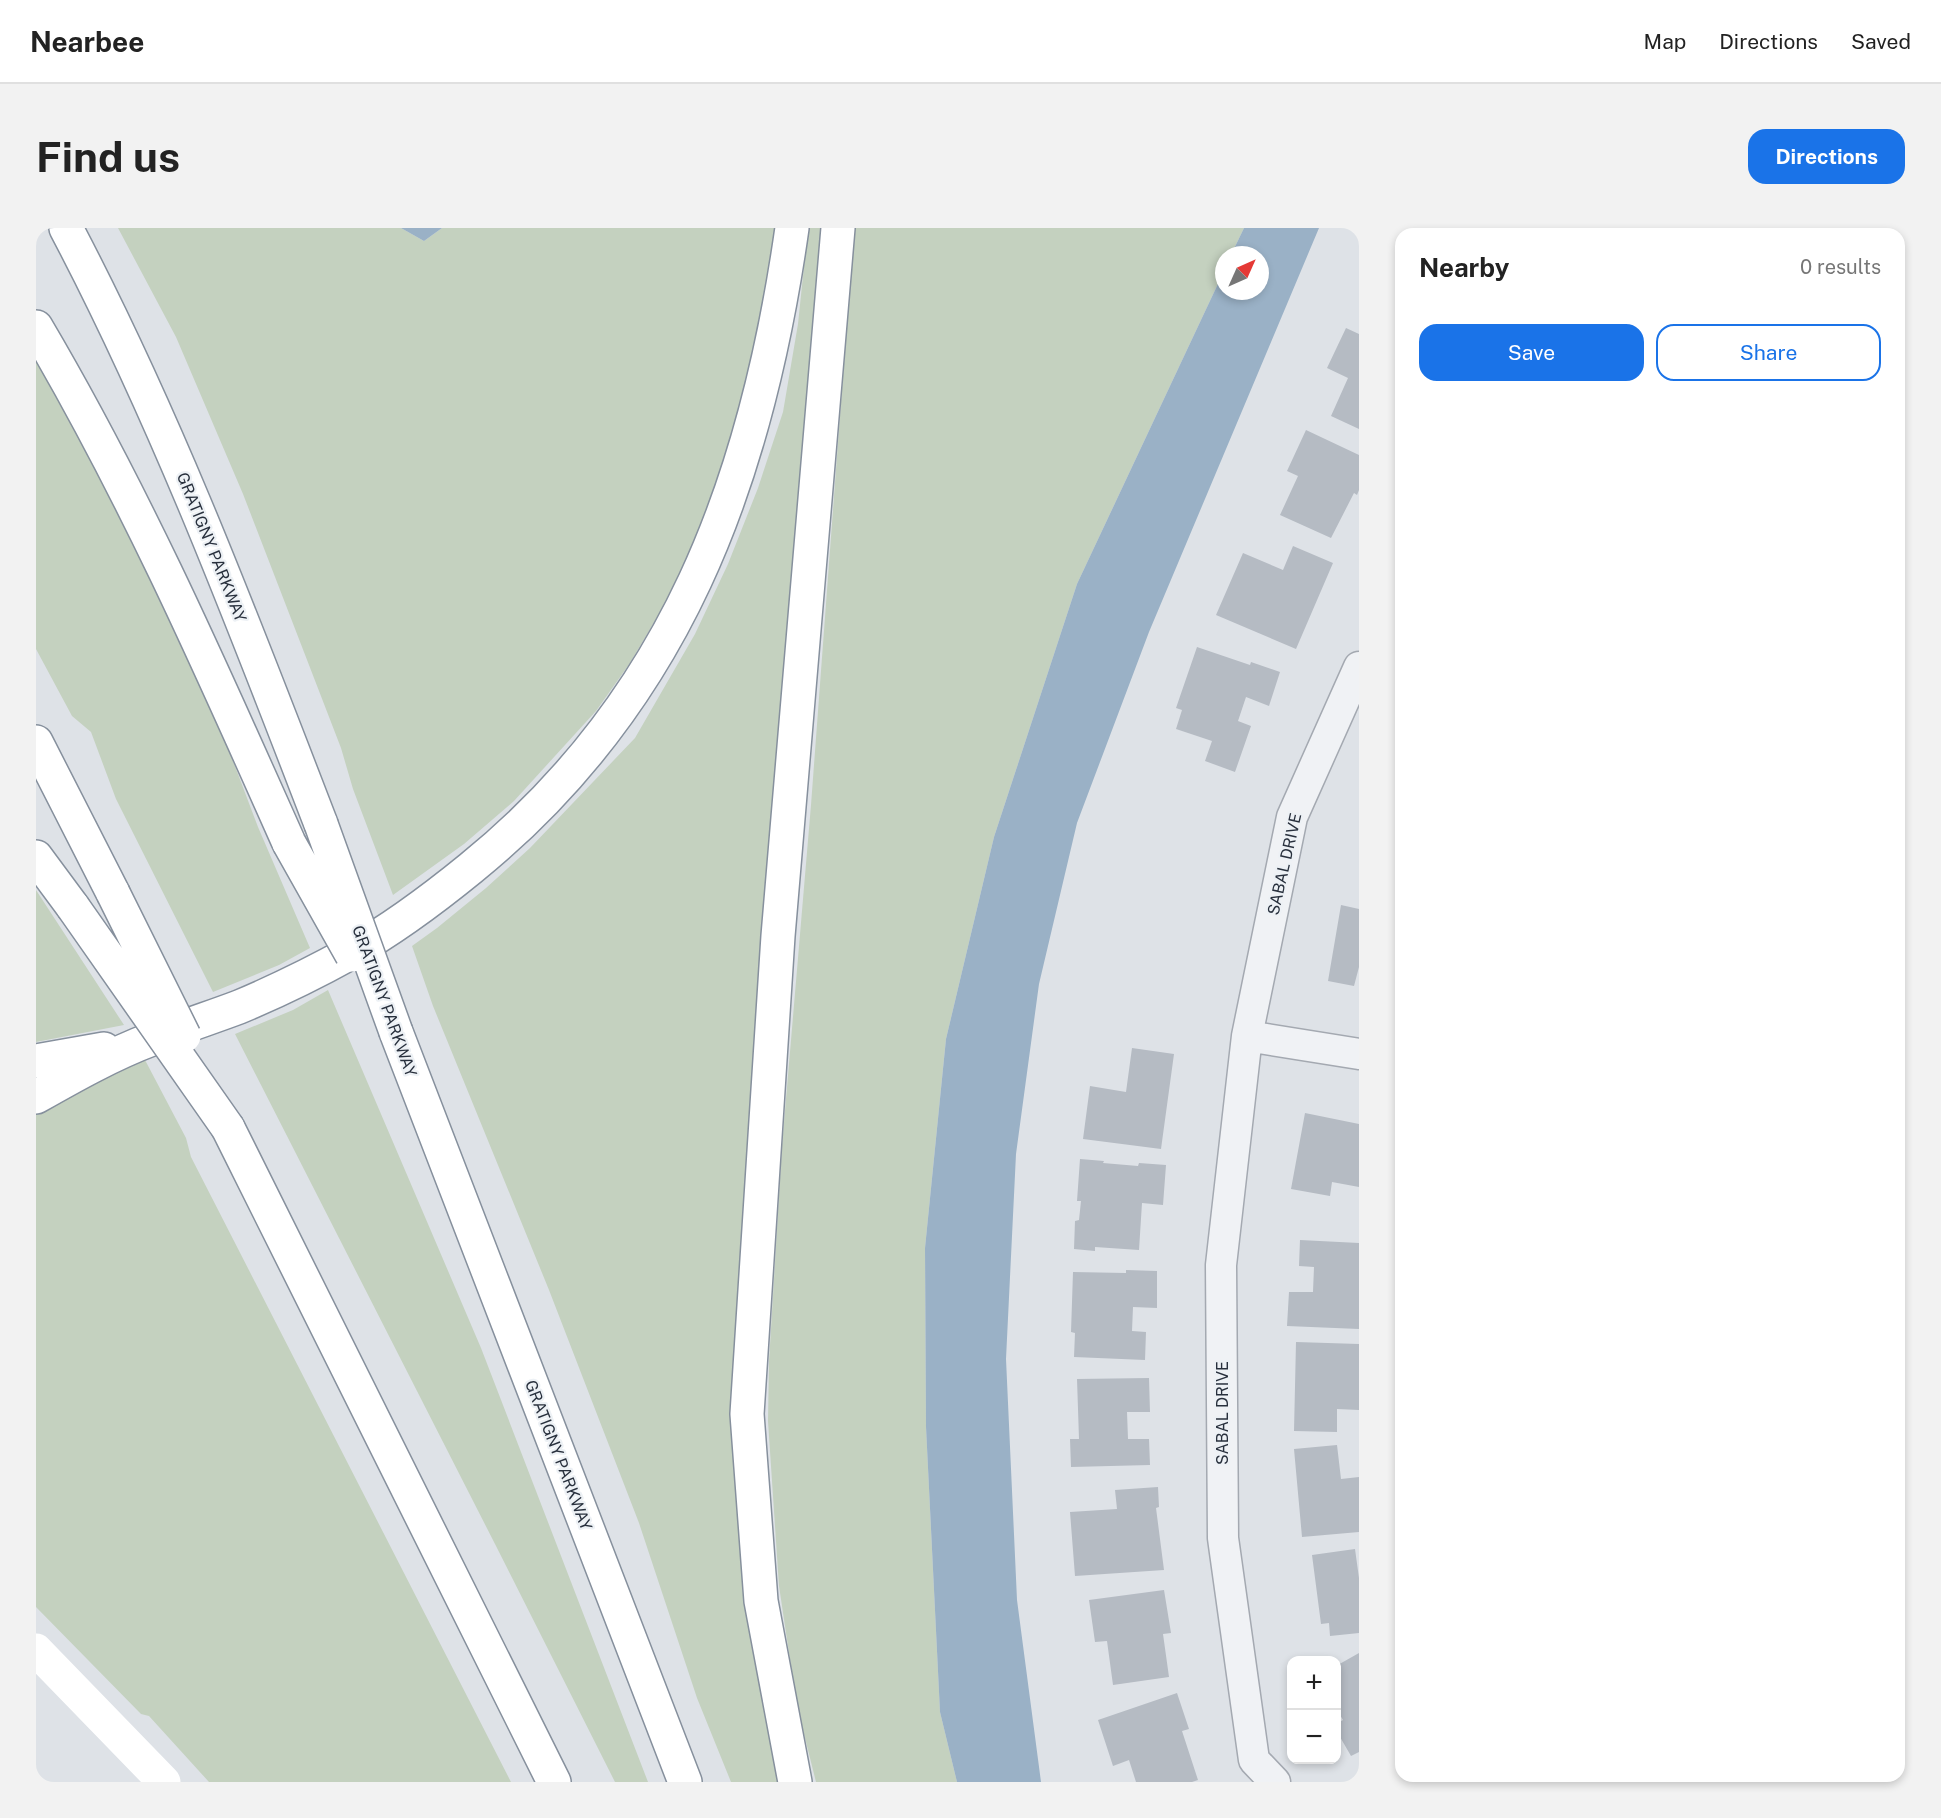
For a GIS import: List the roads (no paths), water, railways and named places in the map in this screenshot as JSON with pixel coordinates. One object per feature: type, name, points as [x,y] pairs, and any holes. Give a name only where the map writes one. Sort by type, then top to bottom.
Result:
[{"type":"main road","name":"GRATIGNY PARKWAY","points":[[66,228],[140,375],[237,608],[321,824],[396,1032],[685,1782]]},
{"type":"main road","points":[[36,1097],[75,1075],[150,1039],[279,990],[354,950],[442,892],[491,852],[538,809],[570,775],[608,730],[660,650],[690,594],[731,493],[765,379],[785,282],[792,228]]},
{"type":"main road","points":[[795,1782],[761,1601],[747,1414],[778,936],[838,228]]},
{"type":"main road","points":[[36,327],[128,493],[208,661],[289,843],[396,1032]]},
{"type":"main road","points":[[36,742],[113,892],[554,1782]]},
{"type":"main road","points":[[36,857],[228,1128]]},
{"type":"main road","points":[[36,1061],[150,1039]]},
{"type":"main road","points":[[36,1650],[164,1782]]},
{"type":"street","name":"SABAL DRIVE","points":[[1275,1782],[1254,1760],[1223,1538],[1221,1265],[1247,1035],[1292,817],[1359,667]]},
{"type":"street","points":[[1247,1035],[1359,1054]]},
{"type":"water","points":[[401,228],[442,228],[424,241]]},
{"type":"water","points":[[1244,228],[1319,228],[1149,632],[1077,823],[1039,984],[1016,1154],[1006,1359],[1017,1600],[1041,1782],[957,1782],[940,1712],[926,1427],[925,1248],[946,1039],[994,837],[1077,584],[1215,290],[1215,300],[1269,300],[1269,246],[1235,246]]}]
